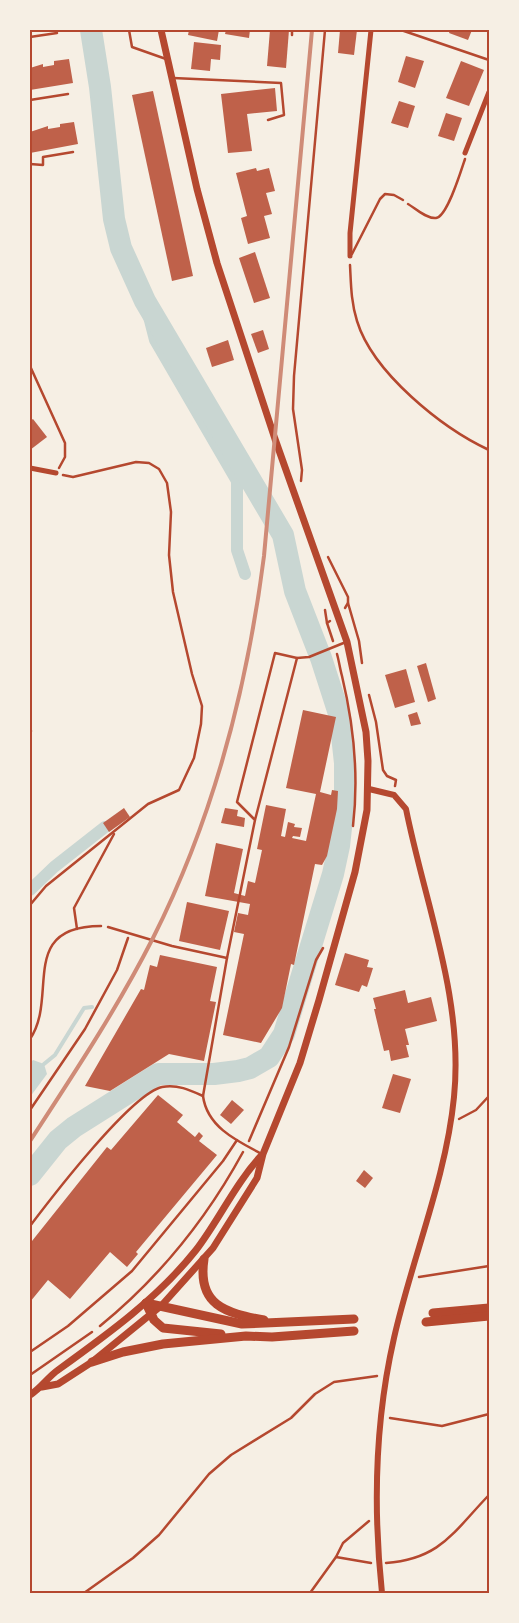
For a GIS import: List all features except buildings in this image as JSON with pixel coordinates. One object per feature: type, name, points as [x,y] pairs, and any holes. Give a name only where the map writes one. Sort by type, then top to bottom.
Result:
[{"type":"highway","points":[[204,1259],[202,1282],[215,1304],[244,1315],[287,1322]]},
{"type":"highway","points":[[354,1319],[232,1322],[146,1303],[151,1315],[159,1325],[165,1328],[272,1337],[354,1331]]},
{"type":"highway","points":[[433,1313],[489,1308]]},
{"type":"highway","points":[[426,1322],[489,1316]]},
{"type":"highway","points":[[92,1362],[139,1348],[246,1336]]},
{"type":"main road","points":[[42,1386],[58,1384],[92,1362],[162,1305],[204,1259],[227,1230],[257,1178],[263,1154],[300,1063],[320,1000],[355,872],[364,831],[369,789],[366,732],[347,642],[339,614],[275,439],[217,263],[197,189],[161,30]]},
{"type":"main road","points":[[30,1395],[56,1372],[111,1332],[146,1303],[194,1252],[218,1219],[246,1172],[263,1154]]},
{"type":"street","points":[[350,256],[350,233],[371,30]]},
{"type":"street","points":[[466,153],[489,92]]},
{"type":"street","points":[[30,468],[56,473]]},
{"type":"street","points":[[369,789],[394,795],[406,809],[449,990],[456,1062],[451,1120],[386,1375],[380,1416],[377,1518],[378,1563],[382,1593]]},
{"type":"lane","points":[[129,30],[132,48],[167,59]]},
{"type":"lane","points":[[171,78],[180,76],[281,83],[284,115],[268,120]]},
{"type":"lane","points":[[350,256],[380,199],[385,194],[394,195],[403,200]]},
{"type":"lane","points":[[255,820],[237,802],[275,653],[297,658],[309,656],[347,642]]},
{"type":"lane","points":[[263,1154],[237,1140],[217,1126],[207,1115],[203,1096],[207,1063],[255,820],[297,658]]},
{"type":"lane","points":[[108,926],[172,946],[227,958]]},
{"type":"lane","points":[[30,1226],[86,1156],[149,1092],[169,1086],[186,1088],[203,1096]]},
{"type":"lane","points":[[30,1352],[68,1326],[132,1271],[223,1160],[237,1140]]},
{"type":"path","points":[[292,30],[292,35]]},
{"type":"path","points":[[303,488],[293,409],[294,376],[326,30]]},
{"type":"path","points":[[401,30],[489,60]]},
{"type":"path","points":[[30,37],[57,33]]},
{"type":"path","points":[[30,100],[68,94]]},
{"type":"path","points":[[30,164],[43,165],[43,156],[73,152]]},
{"type":"path","points":[[403,200],[429,217],[437,218],[442,215],[456,186],[466,153]]},
{"type":"path","points":[[350,256],[350,297],[357,323],[378,358],[403,388],[440,422],[459,435],[489,450]]},
{"type":"path","points":[[30,366],[65,444],[65,457],[56,473],[73,477],[136,462],[149,463],[158,469],[167,483],[170,512],[169,555],[173,592],[192,674],[202,706],[201,724],[194,758],[179,790],[148,804],[46,886],[30,905]]},
{"type":"path","points":[[326,553],[343,583],[359,641],[362,666]]},
{"type":"path","points":[[348,603],[327,624],[335,645],[354,734],[356,787],[353,830]]},
{"type":"path","points":[[368,690],[376,722],[383,770],[387,776],[396,780]]},
{"type":"path","points":[[77,929],[74,908],[115,832]]},
{"type":"path","points":[[30,1039],[40,1018],[42,978],[46,958],[56,942],[77,929],[108,926]]},
{"type":"path","points":[[30,1110],[85,1029],[117,970],[131,932]]},
{"type":"path","points":[[30,1375],[97,1328],[155,1276],[205,1216],[247,1146],[286,1054],[299,1020],[316,960],[325,944]]},
{"type":"path","points":[[451,1120],[462,1118],[476,1110],[489,1096]]},
{"type":"path","points":[[411,1276],[423,1278],[489,1266]]},
{"type":"path","points":[[84,1593],[133,1558],[159,1535],[220,1463],[291,1418],[324,1387],[345,1379],[386,1375]]},
{"type":"path","points":[[380,1416],[442,1426],[489,1414]]},
{"type":"path","points":[[336,1557],[355,1562],[378,1563],[403,1562],[423,1556],[440,1546],[489,1494]]},
{"type":"path","points":[[310,1593],[336,1557],[343,1543],[365,1522],[377,1518]]},
{"type":"shaded area","points":[[33,1060],[44,1064],[47,1074],[30,1097],[30,1063]]},
{"type":"waterway","points":[[30,1175],[58,1140],[74,1127],[158,1074],[214,1074],[238,1071],[250,1068],[269,1057],[284,1034],[333,874],[339,846],[345,791],[345,763],[340,717],[321,658],[295,591],[283,535],[145,301],[121,248],[114,219],[100,87],[91,30]]},
{"type":"waterway","points":[[145,301],[155,340],[237,481],[237,550],[245,574]]},
{"type":"waterway","points":[[30,890],[54,867],[105,827]]},
{"type":"waterway","points":[[44,1064],[55,1055],[84,1008],[92,1007]]},
{"type":"waterway","points":[[173,1067],[174,1073]]},
{"type":"railway","points":[[30,1141],[110,1016],[153,938],[194,846],[225,752],[248,655],[264,556],[312,30]]}]
